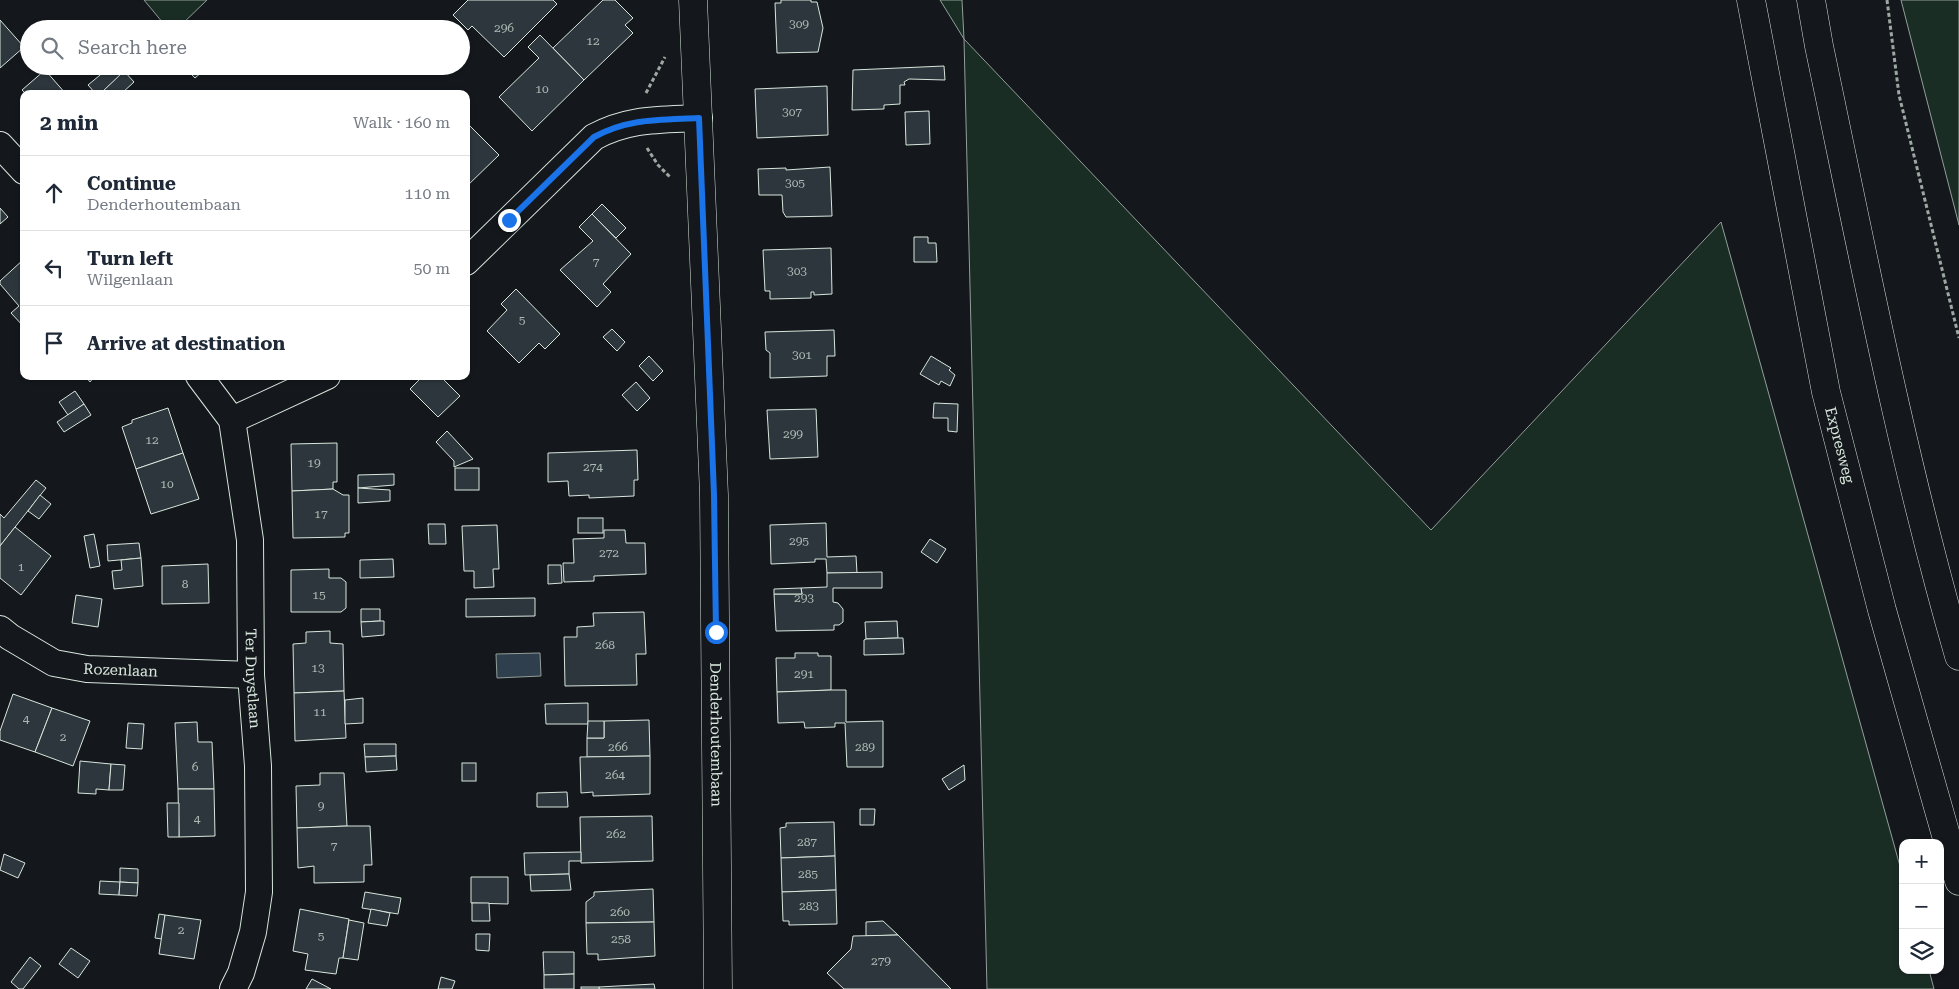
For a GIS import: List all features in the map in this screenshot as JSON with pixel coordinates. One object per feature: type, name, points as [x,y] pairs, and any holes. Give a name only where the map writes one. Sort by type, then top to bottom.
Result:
[{"type":"main road","name":"Denderhoutembaan","points":[[693,0],[714,495],[718,989]]},
{"type":"main road","name":"Expresweg","points":[[1751,0],[1826,392],[1882,610],[1959,882]]},
{"type":"main road","points":[[1811,0],[1821,56],[1889,377],[1942,596],[1959,656]]},
{"type":"street","points":[[470,258],[594,137],[610,128],[638,120],[699,118]]},
{"type":"street","points":[[0,145],[20,167]]},
{"type":"street","name":"Ter Duystlaan","points":[[202,380],[232,420],[250,540],[251,675],[258,766],[259,892],[253,932],[241,973],[233,989]]},
{"type":"street","points":[[232,420],[318,380]]},
{"type":"street","name":"Rozenlaan","points":[[0,629],[54,663],[87,669],[251,675]]},
{"type":"path","points":[[1888,0],[1899,95],[1959,338]]},
{"type":"green space","points":[[144,0],[207,0],[186,20],[161,20]]},
{"type":"green space","points":[[940,0],[962,0],[964,39]]},
{"type":"green space","points":[[1901,0],[1959,0],[1959,225]]},
{"type":"green space","points":[[964,39],[1431,530],[1721,222],[1899,863],[1899,974],[1930,974],[1934,989],[987,989]]},
{"type":"water","points":[[540,653],[541,676],[497,678],[496,654]]},
{"type":"building","points":[[468,0],[553,0],[557,4],[504,57],[472,26],[470,28],[470,20],[458,20],[453,15]]},
{"type":"building","points":[[603,0],[615,0],[633,18],[625,25],[633,33],[584,80],[553,48]]},
{"type":"building","points":[[781,0],[811,0],[811,2],[817,2],[823,28],[818,52],[777,53],[775,3],[781,3]]},
{"type":"building","points":[[0,20],[20,42],[20,50],[0,68]]},
{"type":"building","points":[[540,35],[584,80],[532,131],[499,97],[539,58],[528,47]]},
{"type":"building","points":[[944,66],[945,80],[909,79],[904,82],[905,85],[900,85],[900,104],[884,105],[884,109],[852,110],[853,70]]},
{"type":"building","points":[[39,75],[49,75],[62,90],[22,90]]},
{"type":"building","points":[[100,75],[121,75],[104,90],[92,90],[88,85]]},
{"type":"building","points":[[120,75],[128,75],[134,82],[125,90],[104,90]]},
{"type":"building","points":[[827,86],[828,135],[757,138],[755,89]]},
{"type":"building","points":[[929,111],[930,144],[906,145],[905,112]]},
{"type":"building","points":[[470,126],[499,155],[470,183]]},
{"type":"building","points":[[830,167],[832,216],[786,217],[783,212],[782,195],[759,195],[758,169],[786,168],[786,170]]},
{"type":"building","points":[[602,204],[626,228],[616,238],[592,214]]},
{"type":"building","points":[[0,208],[8,217],[0,224]]},
{"type":"building","points":[[592,214],[631,254],[603,284],[611,292],[597,307],[560,270],[593,241],[579,227]]},
{"type":"building","points":[[914,237],[928,237],[928,243],[936,243],[937,262],[914,262]]},
{"type":"building","points":[[831,248],[832,294],[814,295],[814,292],[811,292],[811,298],[770,299],[770,291],[765,291],[763,250]]},
{"type":"building","points":[[20,263],[20,323],[11,313],[19,306],[0,284],[0,281]]},
{"type":"building","points":[[516,289],[560,334],[545,349],[539,343],[519,363],[487,331],[507,310],[501,304]]},
{"type":"building","points":[[612,329],[625,342],[617,351],[603,337]]},
{"type":"building","points":[[834,330],[835,356],[827,356],[827,376],[770,378],[770,353],[766,350],[765,332]]},
{"type":"building","points":[[649,356],[663,371],[653,381],[639,366]]},
{"type":"building","points":[[931,356],[951,368],[949,370],[955,375],[950,386],[941,381],[939,385],[920,374]]},
{"type":"building","points":[[419,380],[444,380],[460,396],[438,417],[410,389]]},
{"type":"building","points":[[636,382],[650,398],[637,411],[622,395]]},
{"type":"building","points":[[75,391],[84,404],[68,415],[59,402]]},
{"type":"building","points":[[934,403],[958,404],[957,432],[948,431],[948,418],[933,418]]},
{"type":"building","points":[[84,404],[91,415],[64,432],[57,422]]},
{"type":"building","points":[[168,408],[183,453],[136,469],[122,427],[132,423],[132,420]]},
{"type":"building","points":[[816,409],[818,457],[770,459],[767,410]]},
{"type":"building","points":[[447,431],[473,459],[454,467],[454,461],[436,442]]},
{"type":"building","points":[[337,443],[337,482],[333,482],[333,489],[292,491],[291,444]]},
{"type":"building","points":[[637,450],[638,480],[634,480],[634,496],[589,498],[589,495],[569,496],[568,481],[548,482],[548,453]]},
{"type":"building","points":[[183,453],[199,499],[151,514],[136,469]]},
{"type":"building","points":[[455,468],[479,468],[479,490],[455,490]]},
{"type":"building","points":[[394,474],[394,485],[358,488],[358,475]]},
{"type":"building","points":[[36,480],[46,488],[0,546],[0,514],[4,518]]},
{"type":"building","points":[[358,488],[390,490],[390,501],[358,503]]},
{"type":"building","points":[[333,489],[343,495],[349,495],[349,533],[345,533],[345,537],[293,538],[292,491]]},
{"type":"building","points":[[40,495],[51,504],[39,519],[28,511]]},
{"type":"building","points":[[578,518],[603,518],[603,533],[578,533]]},
{"type":"building","points":[[826,523],[827,557],[856,556],[857,573],[827,573],[826,559],[815,559],[815,562],[771,564],[770,525]]},
{"type":"building","points":[[428,524],[445,524],[446,544],[429,544]]},
{"type":"building","points":[[497,525],[499,569],[493,569],[494,587],[474,588],[474,571],[464,571],[462,526]]},
{"type":"building","points":[[15,527],[51,556],[21,595],[0,578],[0,546]]},
{"type":"building","points":[[604,530],[625,530],[626,543],[645,543],[646,574],[594,576],[594,581],[564,582],[563,563],[574,563],[573,539],[604,538]]},
{"type":"building","points":[[94,534],[100,566],[90,568],[84,536]]},
{"type":"building","points":[[930,539],[946,549],[937,563],[921,552]]},
{"type":"building","points":[[139,543],[141,558],[108,561],[107,545]]},
{"type":"building","points":[[141,558],[143,586],[114,589],[112,571],[122,570],[121,560]]},
{"type":"building","points":[[393,559],[394,577],[360,578],[360,560]]},
{"type":"building","points":[[208,564],[209,603],[162,604],[162,566]]},
{"type":"building","points":[[548,565],[561,565],[562,583],[548,584]]},
{"type":"building","points":[[329,569],[329,578],[341,578],[346,582],[346,608],[341,612],[291,612],[291,570]]},
{"type":"building","points":[[882,572],[882,588],[833,588],[833,602],[838,603],[843,609],[843,622],[839,625],[834,625],[834,630],[776,631],[774,594],[802,594],[801,588],[827,587],[827,573]]},
{"type":"building","points":[[801,588],[802,594],[774,594],[774,589]]},
{"type":"building","points":[[76,595],[102,599],[98,627],[72,623]]},
{"type":"building","points":[[535,598],[535,616],[466,617],[466,599]]},
{"type":"building","points":[[361,609],[380,609],[380,621],[361,622]]},
{"type":"building","points":[[644,612],[646,654],[636,654],[637,685],[565,686],[564,637],[577,637],[577,627],[594,626],[593,613]]},
{"type":"building","points":[[384,621],[384,635],[362,637],[361,622]]},
{"type":"building","points":[[897,621],[898,638],[866,639],[865,622]]},
{"type":"building","points":[[330,631],[330,643],[343,644],[344,691],[294,693],[293,644],[306,643],[306,632]]},
{"type":"building","points":[[903,638],[904,654],[864,655],[864,640],[866,639]]},
{"type":"building","points":[[795,653],[818,653],[818,656],[831,656],[831,690],[777,692],[776,658],[795,658]]},
{"type":"building","points":[[846,690],[846,722],[883,721],[883,767],[847,767],[845,723],[835,723],[835,727],[805,728],[804,722],[778,723],[777,692]]},
{"type":"building","points":[[344,691],[346,738],[295,741],[294,693]]},
{"type":"building","points":[[13,694],[52,708],[35,752],[0,740],[0,731]]},
{"type":"building","points":[[363,698],[363,723],[345,724],[345,700]]},
{"type":"building","points":[[588,703],[588,724],[546,724],[545,704]]},
{"type":"building","points":[[52,708],[90,721],[73,766],[35,752]]},
{"type":"building","points":[[649,720],[650,756],[587,757],[587,738],[604,738],[604,721]]},
{"type":"building","points":[[588,721],[604,721],[604,738],[587,738]]},
{"type":"building","points":[[197,722],[198,742],[212,742],[214,789],[178,789],[175,723]]},
{"type":"building","points":[[128,723],[144,724],[142,749],[126,748]]},
{"type":"building","points":[[364,744],[396,744],[396,756],[365,757]]},
{"type":"building","points":[[396,756],[397,770],[366,772],[365,757]]},
{"type":"building","points":[[650,756],[650,794],[593,796],[593,792],[581,793],[580,757]]},
{"type":"building","points":[[80,761],[111,764],[109,790],[96,789],[96,794],[78,793]]},
{"type":"building","points":[[462,763],[476,763],[476,781],[462,781]]},
{"type":"building","points":[[111,764],[125,765],[123,790],[109,790]]},
{"type":"building","points":[[964,765],[965,780],[949,790],[942,779]]},
{"type":"building","points":[[320,773],[344,773],[347,826],[297,828],[296,786],[320,785]]},
{"type":"building","points":[[178,789],[214,789],[215,836],[179,837]]},
{"type":"building","points":[[567,792],[568,807],[537,807],[537,793]]},
{"type":"building","points":[[167,803],[179,803],[179,837],[168,837]]},
{"type":"building","points":[[860,809],[875,809],[874,825],[860,825]]},
{"type":"building","points":[[652,816],[653,861],[581,863],[580,817]]},
{"type":"building","points":[[834,822],[835,856],[781,858],[780,828],[786,827],[786,823]]},
{"type":"building","points":[[370,826],[372,865],[364,865],[364,882],[314,883],[314,866],[298,868],[297,828]]},
{"type":"building","points":[[581,852],[581,861],[569,861],[569,874],[525,875],[524,853]]},
{"type":"building","points":[[4,854],[25,863],[18,878],[0,870]]},
{"type":"building","points":[[835,856],[836,890],[782,892],[781,858]]},
{"type":"building","points":[[120,868],[138,869],[138,883],[120,882]]},
{"type":"building","points":[[569,874],[571,890],[531,891],[530,875]]},
{"type":"building","points":[[471,877],[508,877],[508,904],[471,903]]},
{"type":"building","points":[[100,881],[120,882],[119,895],[99,894]]},
{"type":"building","points":[[120,882],[138,883],[137,896],[119,895]]},
{"type":"building","points":[[653,889],[654,922],[586,923],[586,902],[594,896],[594,892]]},
{"type":"building","points":[[836,890],[837,924],[789,925],[789,921],[783,921],[782,892]]},
{"type":"building","points":[[365,892],[401,898],[398,914],[362,908]]},
{"type":"building","points":[[472,903],[489,903],[490,921],[472,921]]},
{"type":"building","points":[[300,909],[349,919],[343,958],[339,958],[336,974],[305,970],[308,954],[293,951]]},
{"type":"building","points":[[371,909],[390,913],[387,926],[368,923]]},
{"type":"building","points":[[159,914],[165,915],[162,939],[155,938]]},
{"type":"building","points":[[165,915],[201,920],[194,959],[159,954]]},
{"type":"building","points":[[349,920],[364,923],[358,960],[343,958]]},
{"type":"building","points":[[883,921],[898,935],[866,936],[866,922]]},
{"type":"building","points":[[654,922],[655,956],[598,960],[598,954],[587,954],[586,923]]},
{"type":"building","points":[[476,934],[490,934],[489,951],[476,950]]},
{"type":"building","points":[[898,935],[951,989],[844,989],[827,973],[851,949],[853,936]]},
{"type":"building","points":[[71,948],[90,961],[78,978],[59,964]]},
{"type":"building","points":[[543,952],[574,952],[574,974],[544,975]]},
{"type":"building","points":[[30,957],[41,966],[23,989],[19,989],[11,982]]},
{"type":"building","points":[[574,974],[574,989],[544,989],[544,975]]},
{"type":"building","points":[[441,977],[455,981],[452,989],[438,989]]},
{"type":"building","points":[[312,979],[331,989],[306,989]]},
{"type":"building","points":[[654,984],[655,989],[599,989],[599,987]]},
{"type":"building","points":[[581,987],[599,987],[599,989],[581,989]]},
{"type":"route","points":[[509,220],[594,137],[610,128],[638,120],[699,118],[714,495],[716,632]]}]
